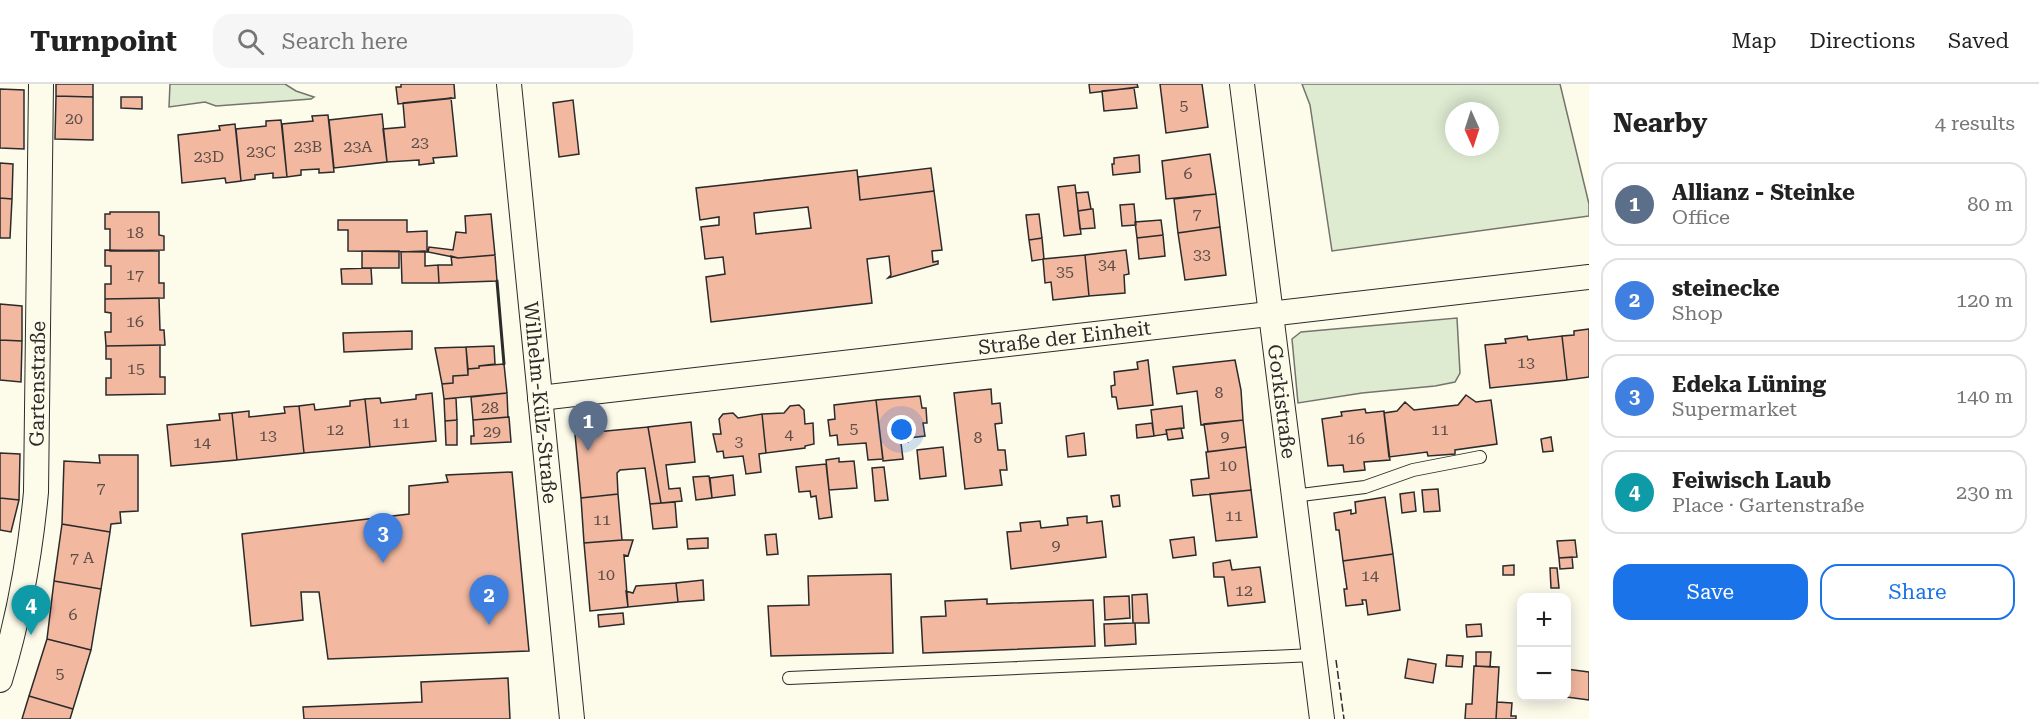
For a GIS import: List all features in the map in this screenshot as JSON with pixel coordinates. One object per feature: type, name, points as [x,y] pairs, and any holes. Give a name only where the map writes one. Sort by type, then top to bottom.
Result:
[{"type":"street","name":"Gartenstraße","points":[[0,680],[21,599],[31,541],[36,492],[41,84]]},
{"type":"street","name":"Wilhelm-Külz-Straße","points":[[509,84],[572,719]]},
{"type":"street","name":"Gorkistraße","points":[[1242,84],[1322,719]]},
{"type":"street","name":"Straße der Einheit","points":[[540,398],[1589,278]]},
{"type":"lane","points":[[1293,496],[1365,487],[1413,470],[1480,458]]},
{"type":"lane","points":[[789,678],[1314,655]]},
{"type":"green space","points":[[170,84],[285,84],[296,91],[314,97],[216,106],[205,102],[169,107]]},
{"type":"green space","points":[[1302,84],[1560,84],[1589,204],[1589,216],[1332,251],[1310,105]]},
{"type":"green space","points":[[1457,318],[1460,373],[1455,382],[1298,403],[1292,339],[1301,332]]},
{"type":"building","points":[[56,84],[93,84],[93,97],[56,96]]},
{"type":"building","points":[[401,84],[454,84],[455,98],[398,104],[396,87],[401,87]]},
{"type":"building","points":[[1089,84],[1137,84],[1138,87],[1090,93]]},
{"type":"building","points":[[1160,84],[1202,84],[1208,127],[1166,133]]},
{"type":"building","points":[[1134,88],[1137,108],[1104,111],[1102,91]]},
{"type":"building","points":[[0,89],[24,90],[24,149],[0,148]]},
{"type":"building","points":[[56,96],[93,97],[93,140],[55,139]]},
{"type":"building","points":[[121,97],[142,97],[142,109],[121,108]]},
{"type":"building","points":[[451,98],[457,156],[433,158],[434,163],[419,165],[419,160],[387,162],[383,129],[405,127],[403,103]]},
{"type":"building","points":[[573,100],[579,154],[559,157],[553,103]]},
{"type":"building","points":[[382,114],[387,162],[334,168],[329,120]]},
{"type":"building","points":[[328,115],[334,172],[319,173],[319,169],[301,170],[301,175],[287,177],[282,124],[313,121],[312,116]]},
{"type":"building","points":[[281,120],[287,177],[273,178],[273,173],[255,175],[255,179],[241,181],[236,129],[266,126],[266,121]]},
{"type":"building","points":[[235,124],[241,181],[226,183],[225,178],[182,183],[178,135],[220,130],[219,126]]},
{"type":"building","points":[[1210,154],[1216,194],[1166,199],[1162,161]]},
{"type":"building","points":[[1139,155],[1140,172],[1113,175],[1114,158]]},
{"type":"building","points":[[0,163],[13,164],[12,199],[0,198]]},
{"type":"building","points":[[931,168],[934,191],[860,200],[858,177]]},
{"type":"building","points":[[857,170],[860,200],[934,191],[942,250],[932,251],[933,262],[938,261],[938,264],[888,278],[891,275],[889,256],[867,259],[872,303],[711,322],[706,277],[725,274],[723,257],[705,259],[701,227],[719,225],[719,217],[700,220],[696,188]],"holes":[[[808,207],[811,228],[756,234],[754,213]]]},
{"type":"building","points":[[1075,185],[1081,234],[1064,236],[1058,187]]},
{"type":"building","points":[[1088,192],[1091,209],[1078,211],[1076,193]]},
{"type":"building","points":[[1216,194],[1220,227],[1178,233],[1174,199]]},
{"type":"building","points":[[0,198],[12,199],[10,238],[0,238]]},
{"type":"building","points":[[1134,204],[1136,225],[1122,226],[1120,205]]},
{"type":"building","points":[[1093,209],[1095,228],[1080,229],[1078,211]]},
{"type":"building","points":[[110,212],[159,212],[159,235],[164,236],[164,250],[110,251],[110,229],[105,229],[105,214],[110,214]]},
{"type":"building","points":[[491,214],[495,255],[458,258],[428,252],[429,247],[453,250],[456,232],[466,233],[465,216]]},
{"type":"building","points":[[1039,214],[1042,238],[1029,240],[1026,215]]},
{"type":"building","points":[[338,220],[407,220],[407,232],[427,231],[427,252],[348,251],[348,230],[338,230]]},
{"type":"building","points":[[1161,220],[1163,235],[1137,238],[1135,222]]},
{"type":"building","points":[[1220,227],[1226,275],[1185,280],[1178,233]]},
{"type":"building","points":[[1163,235],[1165,256],[1139,259],[1137,238]]},
{"type":"building","points":[[1042,238],[1044,259],[1032,261],[1029,240]]},
{"type":"building","points":[[105,250],[159,251],[159,283],[164,283],[164,298],[105,299],[105,284],[111,284],[111,266],[105,266]]},
{"type":"building","points":[[1126,250],[1129,274],[1124,275],[1125,293],[1089,296],[1085,255]]},
{"type":"building","points":[[362,251],[399,251],[399,268],[362,268]]},
{"type":"building","points":[[425,251],[425,266],[438,265],[439,283],[402,283],[401,252]]},
{"type":"building","points":[[495,255],[497,281],[439,283],[438,265],[452,265],[451,256],[458,258]]},
{"type":"building","points":[[1085,255],[1089,296],[1053,300],[1051,282],[1045,283],[1043,259]]},
{"type":"building","points":[[371,268],[372,284],[342,284],[341,269]]},
{"type":"building","points":[[159,298],[160,330],[164,330],[165,345],[106,346],[105,332],[111,332],[111,313],[105,312],[105,299]]},
{"type":"building","points":[[0,304],[22,306],[22,341],[0,340]]},
{"type":"building","points":[[1589,329],[1589,377],[1567,380],[1562,336],[1574,335],[1574,331]]},
{"type":"building","points":[[412,331],[412,349],[344,352],[343,333]]},
{"type":"building","points":[[1527,336],[1528,340],[1562,336],[1567,380],[1490,388],[1485,345],[1506,343],[1505,339]]},
{"type":"building","points":[[0,340],[22,341],[21,382],[0,380]]},
{"type":"building","points":[[160,345],[160,377],[165,377],[165,394],[106,395],[106,378],[111,378],[111,359],[106,359],[106,346]]},
{"type":"building","points":[[494,346],[495,364],[468,369],[466,347]]},
{"type":"building","points":[[466,347],[468,375],[453,376],[453,383],[442,384],[435,348]]},
{"type":"building","points":[[1148,360],[1153,405],[1118,409],[1116,397],[1112,397],[1111,386],[1115,385],[1114,372],[1138,369],[1137,362]]},
{"type":"building","points":[[1235,360],[1241,390],[1243,420],[1201,425],[1197,391],[1177,394],[1173,367]]},
{"type":"building","points":[[504,364],[507,393],[444,399],[442,384],[453,383],[453,376],[468,375],[468,369],[479,368],[479,366]]},
{"type":"building","points":[[991,389],[992,404],[1000,403],[1002,423],[995,424],[998,450],[1005,450],[1007,470],[1000,470],[1002,485],[965,489],[954,393]]},
{"type":"building","points":[[432,393],[436,441],[370,447],[365,399],[380,398],[381,403],[416,399],[416,395]]},
{"type":"building","points":[[507,393],[508,417],[473,420],[471,397]]},
{"type":"building","points":[[1466,395],[1476,402],[1491,400],[1497,444],[1455,450],[1455,454],[1428,456],[1427,452],[1389,457],[1384,413],[1397,411],[1405,402],[1414,410],[1458,405]]},
{"type":"building","points":[[920,396],[922,408],[926,408],[927,423],[923,423],[925,436],[908,438],[908,442],[901,443],[903,459],[883,461],[876,400]]},
{"type":"building","points":[[456,398],[457,420],[445,421],[444,399]]},
{"type":"building","points":[[365,399],[370,447],[304,453],[299,406],[314,404],[315,410],[350,406],[350,401]]},
{"type":"building","points":[[876,400],[883,459],[868,460],[866,443],[838,445],[837,435],[830,436],[828,420],[835,419],[834,405]]},
{"type":"building","points":[[799,405],[804,410],[805,424],[813,423],[814,444],[805,446],[805,448],[766,453],[762,414],[784,413],[790,406]]},
{"type":"building","points":[[299,406],[304,453],[237,460],[232,413],[249,411],[249,417],[285,413],[284,407]]},
{"type":"building","points":[[1182,406],[1184,428],[1166,430],[1167,434],[1154,436],[1151,410]]},
{"type":"building","points":[[1365,409],[1366,413],[1384,411],[1390,460],[1364,462],[1365,470],[1344,472],[1343,465],[1328,466],[1322,419],[1342,416],[1341,412]]},
{"type":"building","points":[[232,413],[237,460],[171,466],[167,425],[220,420],[219,414]]},
{"type":"building","points":[[733,413],[738,418],[762,414],[766,453],[759,454],[761,472],[746,474],[743,456],[724,458],[723,451],[717,452],[713,434],[721,434],[719,419],[723,414]]},
{"type":"building","points":[[509,417],[511,442],[471,444],[471,436],[474,436],[473,420]]},
{"type":"building","points":[[457,420],[457,445],[446,445],[445,421]]},
{"type":"building","points":[[1243,420],[1246,447],[1208,452],[1204,424]]},
{"type":"building","points":[[691,422],[695,462],[666,465],[669,489],[680,488],[682,501],[661,503],[648,427]]},
{"type":"building","points":[[1152,423],[1154,436],[1137,438],[1136,425]]},
{"type":"building","points":[[648,427],[661,503],[650,504],[645,468],[620,470],[617,473],[618,494],[581,498],[575,434]]},
{"type":"building","points":[[1181,428],[1183,438],[1168,440],[1166,430]]},
{"type":"building","points":[[1084,433],[1086,455],[1068,457],[1066,436]]},
{"type":"building","points":[[1551,437],[1553,451],[1543,452],[1541,439]]},
{"type":"building","points":[[943,447],[946,476],[920,479],[917,450]]},
{"type":"building","points":[[1246,447],[1251,490],[1193,496],[1191,480],[1209,478],[1206,452]]},
{"type":"building","points":[[0,453],[20,454],[19,500],[0,498]]},
{"type":"building","points":[[99,455],[138,455],[138,511],[120,512],[121,523],[111,524],[110,532],[62,524],[64,461],[100,463]]},
{"type":"building","points":[[839,458],[839,462],[854,461],[857,488],[829,490],[826,460]]},
{"type":"building","points":[[826,464],[832,517],[819,519],[816,496],[811,497],[810,491],[799,492],[796,467]]},
{"type":"building","points":[[884,467],[888,500],[875,501],[872,468]]},
{"type":"building","points":[[512,472],[529,651],[328,659],[319,592],[301,592],[303,620],[251,626],[242,534],[409,514],[409,486],[448,482],[446,475]]},
{"type":"building","points":[[733,475],[735,495],[712,498],[710,478]]},
{"type":"building","points":[[709,476],[712,498],[696,500],[693,477]]},
{"type":"building","points":[[1438,489],[1440,511],[1424,512],[1422,490]]},
{"type":"building","points":[[1251,490],[1257,537],[1216,541],[1210,494]]},
{"type":"building","points":[[1414,492],[1416,511],[1402,513],[1400,494]]},
{"type":"building","points":[[618,494],[622,540],[584,543],[581,498]]},
{"type":"building","points":[[1119,495],[1120,506],[1113,507],[1111,496]]},
{"type":"building","points":[[1385,497],[1393,554],[1343,561],[1334,513],[1351,510],[1351,514],[1356,513],[1355,502]]},
{"type":"building","points":[[0,498],[19,500],[11,532],[0,530]]},
{"type":"building","points":[[675,502],[677,527],[653,529],[650,504]]},
{"type":"building","points":[[1087,516],[1087,523],[1102,521],[1106,557],[1011,569],[1007,532],[1021,531],[1020,523],[1040,521],[1041,528],[1068,525],[1067,518]]},
{"type":"building","points":[[62,524],[110,532],[101,589],[54,581]]},
{"type":"building","points":[[776,534],[778,554],[767,555],[765,535]]},
{"type":"building","points":[[1194,537],[1196,555],[1173,558],[1170,540]]},
{"type":"building","points":[[708,538],[708,548],[688,549],[687,539]]},
{"type":"building","points":[[633,540],[628,556],[624,555],[628,607],[590,611],[584,543]]},
{"type":"building","points":[[1575,540],[1577,557],[1559,558],[1557,541]]},
{"type":"building","points":[[1393,554],[1400,610],[1368,615],[1366,600],[1362,600],[1363,604],[1346,606],[1344,589],[1347,589],[1343,561]]},
{"type":"building","points":[[1572,557],[1573,568],[1560,569],[1559,558]]},
{"type":"building","points":[[1230,560],[1232,570],[1260,567],[1265,602],[1228,606],[1224,577],[1214,577],[1213,563]]},
{"type":"building","points":[[1514,565],[1514,575],[1503,575],[1503,566]]},
{"type":"building","points":[[1550,568],[1557,568],[1559,588],[1551,588]]},
{"type":"building","points":[[891,574],[893,653],[771,656],[768,606],[809,605],[808,576]]},
{"type":"building","points":[[703,580],[704,600],[678,602],[676,583]]},
{"type":"building","points":[[54,581],[101,589],[91,650],[47,639]]},
{"type":"building","points":[[676,583],[678,602],[628,607],[626,591],[633,593],[636,586]]},
{"type":"building","points":[[1147,594],[1149,623],[1133,623],[1132,595]]},
{"type":"building","points":[[1129,596],[1130,618],[1105,620],[1104,597]]},
{"type":"building","points":[[987,599],[987,604],[1093,600],[1095,646],[923,653],[921,617],[946,616],[945,601]]},
{"type":"building","points":[[623,613],[624,624],[599,627],[598,615]]},
{"type":"building","points":[[1135,623],[1136,644],[1105,646],[1104,624]]},
{"type":"building","points":[[1481,624],[1482,636],[1467,637],[1466,625]]},
{"type":"building","points":[[47,639],[91,650],[73,709],[29,696]]},
{"type":"building","points":[[1476,652],[1491,652],[1490,667],[1476,666]]},
{"type":"building","points":[[1447,655],[1463,656],[1462,667],[1446,666]]},
{"type":"building","points":[[1408,659],[1436,664],[1433,683],[1405,678]]},
{"type":"building","points":[[1474,666],[1499,667],[1496,719],[1465,719],[1466,704],[1472,704]]},
{"type":"building","points":[[1571,670],[1589,672],[1589,700],[1571,698]]},
{"type":"building","points":[[508,678],[510,719],[304,719],[303,707],[422,702],[421,682]]},
{"type":"building","points":[[29,696],[73,709],[70,719],[22,719]]},
{"type":"building","points":[[1497,702],[1512,703],[1511,716],[1516,716],[1516,719],[1496,719]]},
{"type":"fence","points":[[1336,660],[1344,719]]},
{"type":"wall","points":[[497,281],[504,364]]},
{"type":"place","name":"Allianz - Steinke","points":[[588,451]]},
{"type":"place","name":"Edeka Lüning","points":[[383,563]]},
{"type":"place","name":"steinecke","points":[[489,625]]},
{"type":"place","name":"Feiwisch Laub","points":[[31,635]]}]
